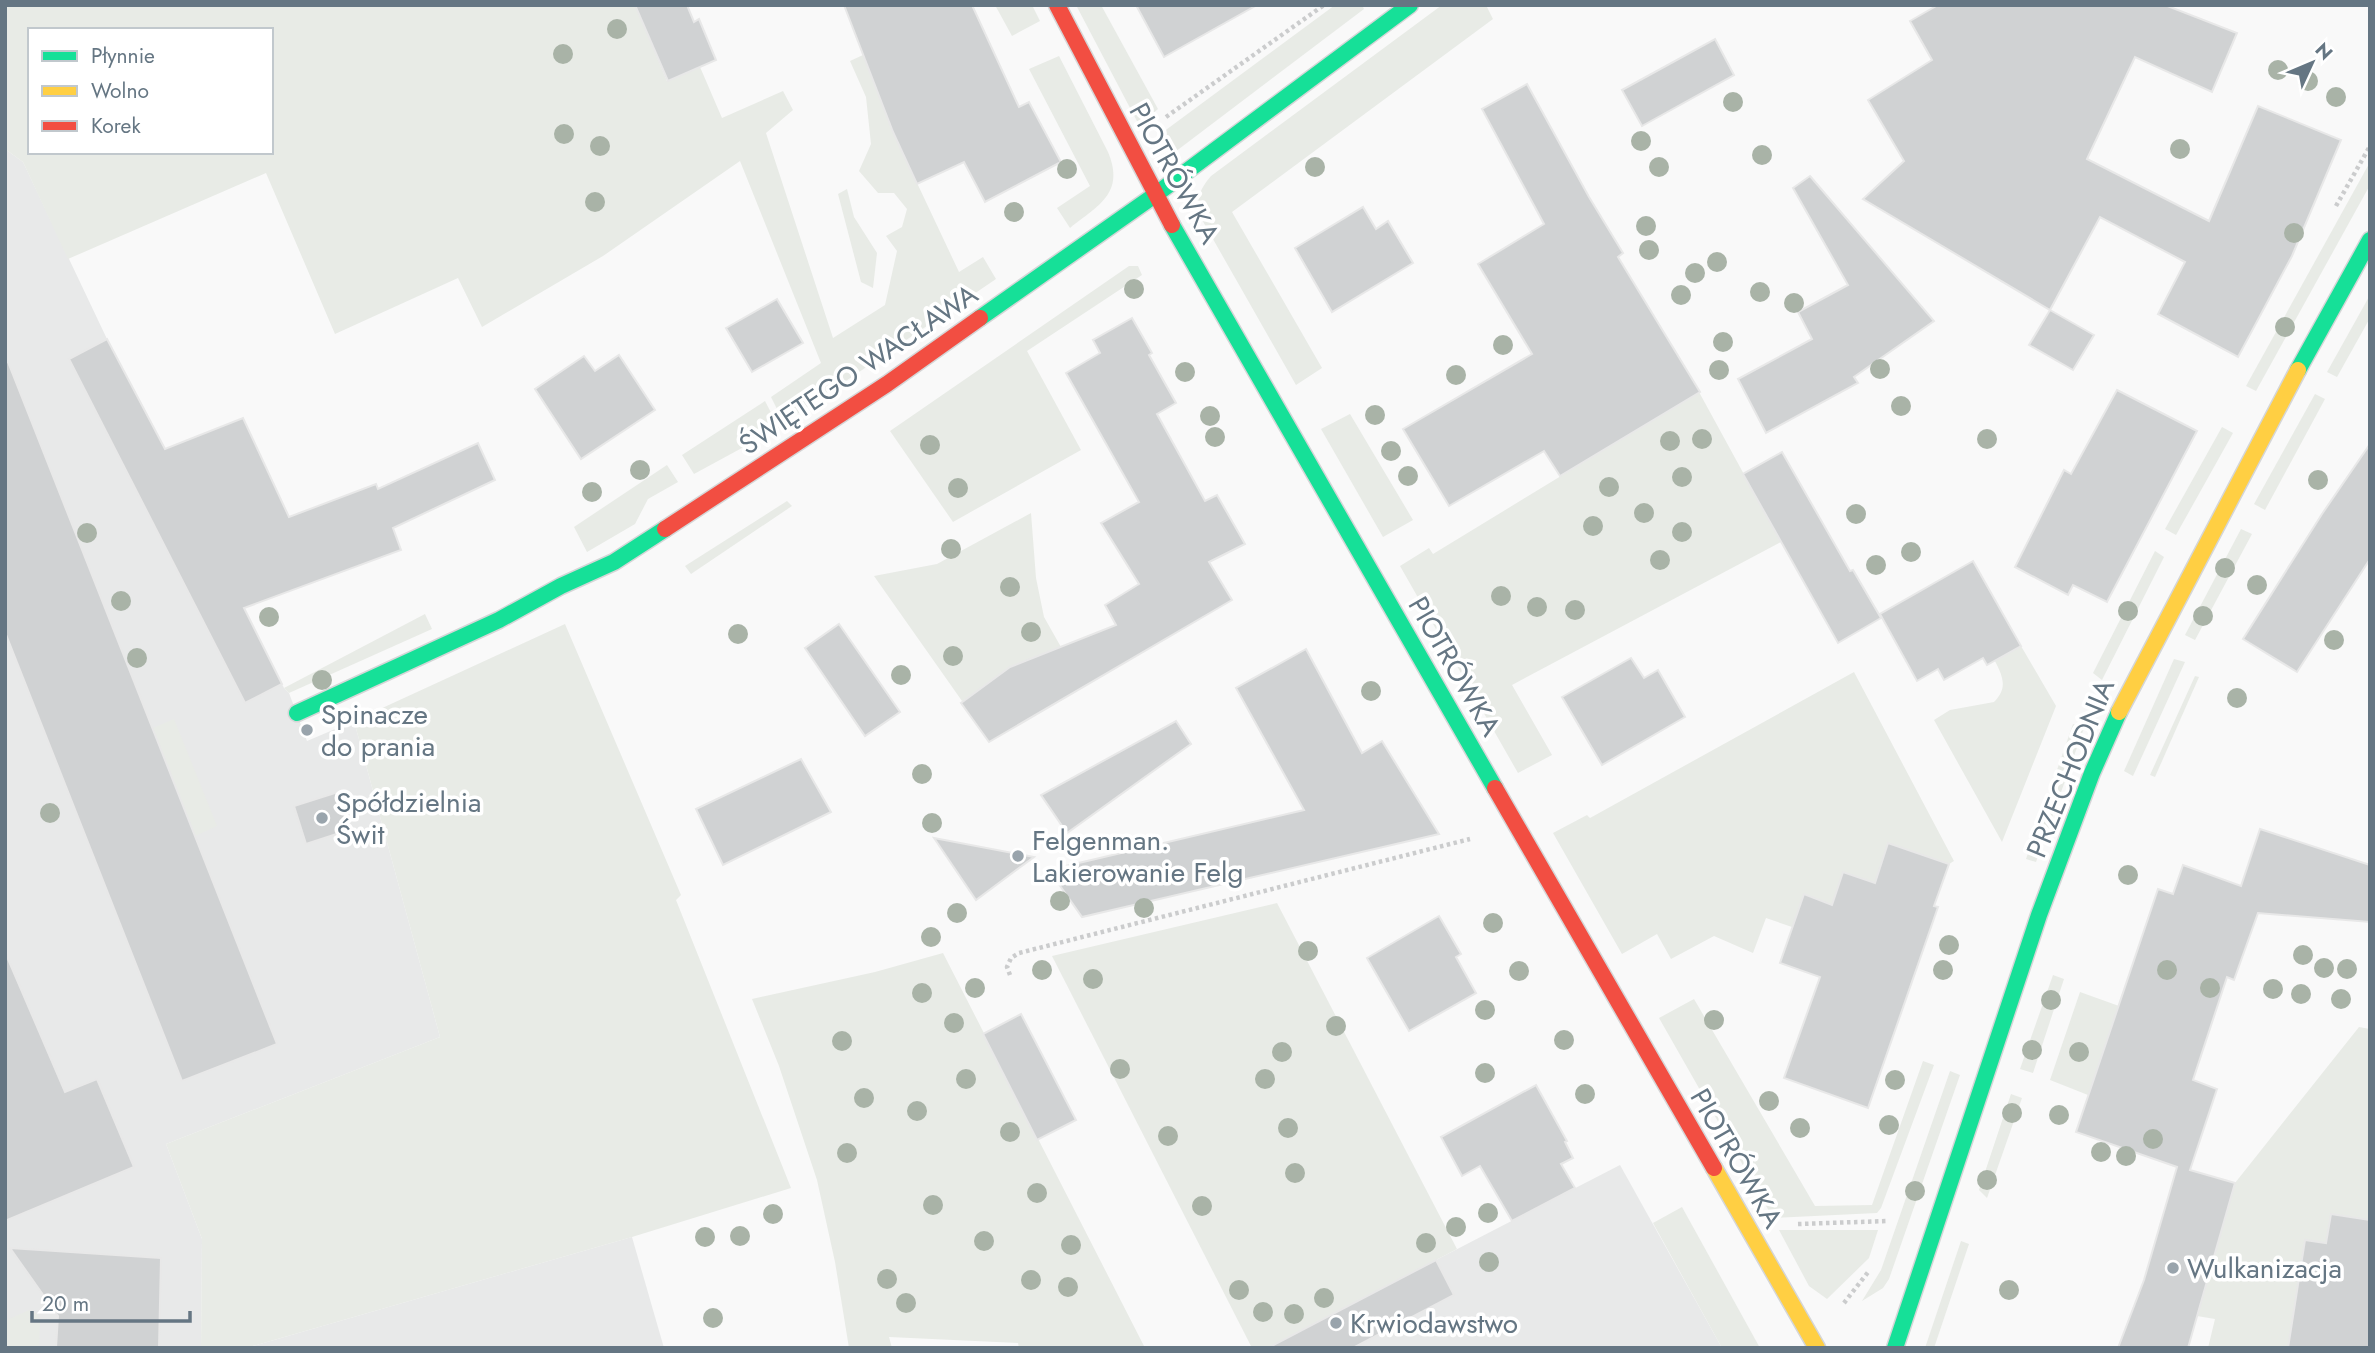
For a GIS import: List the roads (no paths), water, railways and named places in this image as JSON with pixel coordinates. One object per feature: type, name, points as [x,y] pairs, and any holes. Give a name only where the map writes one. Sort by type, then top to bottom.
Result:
[{"type":"street","name":"PIOTRÓWKA","points":[[1057,5],[1155,195],[1817,1348]]},
{"type":"street","name":"ŚWIĘTEGO WACŁAWA","points":[[298,713],[499,621],[562,586],[614,562],[887,384],[1155,195],[1410,5]]},
{"type":"street","name":"PRZECHODNIA","points":[[1895,1348],[2039,915],[2126,695],[2275,411],[2370,240]]},
{"type":"place","name":"Spinacze do prania","points":[[307,730]]},
{"type":"place","name":"Spółdzielnia Świt","points":[[322,818]]},
{"type":"place","name":"Felgenman. Lakierowanie Felg","points":[[1018,856]]},
{"type":"place","name":"Wulkanizacja","points":[[2173,1268]]},
{"type":"place","name":"Krwiodawstwo","points":[[1336,1323]]}]
